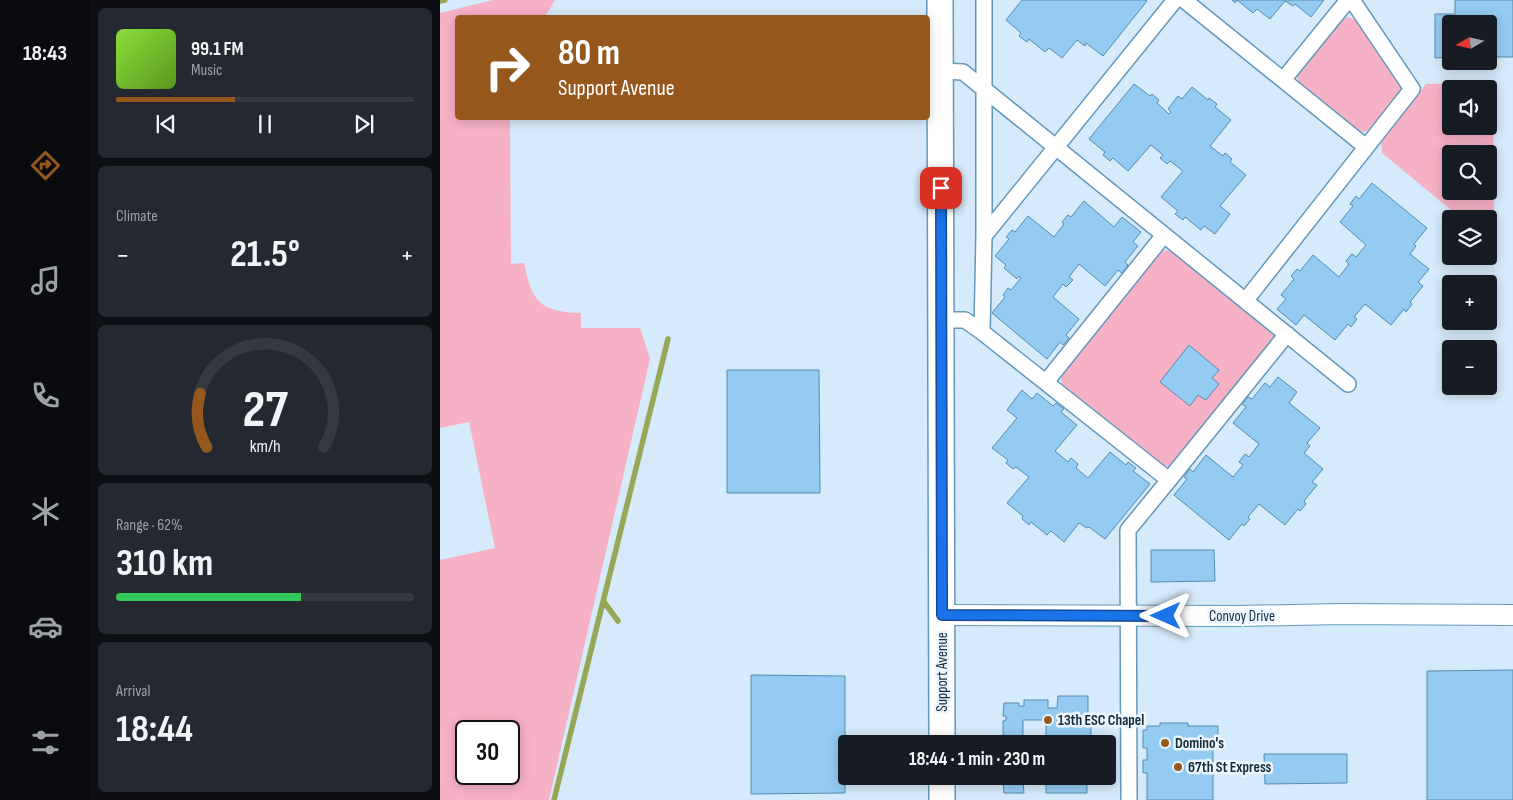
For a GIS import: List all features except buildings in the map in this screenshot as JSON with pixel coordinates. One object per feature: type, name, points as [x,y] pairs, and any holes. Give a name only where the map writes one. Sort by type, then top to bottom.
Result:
[{"type":"street","name":"Support Avenue","points":[[940,0],[942,735]]},
{"type":"street","points":[[982,332],[984,0]]},
{"type":"street","points":[[984,236],[1175,0]]},
{"type":"street","points":[[1184,0],[1366,147]]},
{"type":"street","points":[[1282,80],[1348,0]]},
{"type":"street","points":[[1246,300],[1412,89],[1352,0]]},
{"type":"street","points":[[940,71],[964,72],[1348,384]]},
{"type":"street","points":[[1046,382],[1164,235]]},
{"type":"street","points":[[941,320],[965,320],[1169,480]]},
{"type":"street","points":[[1130,800],[1128,530],[1287,334]]},
{"type":"street","name":"Convoy Drive","points":[[942,615],[1513,615]]},
{"type":"street","points":[[942,785],[942,800]]},
{"type":"shaded area","points":[[493,0],[555,0],[546,15],[455,15],[455,120],[510,120],[511,264],[524,263],[535,296],[547,307],[581,313],[581,328],[640,328],[650,359],[549,800],[440,800],[440,560],[495,548],[469,422],[440,428],[440,13]]},
{"type":"shaded area","points":[[1347,17],[1360,21],[1403,88],[1403,92],[1369,131],[1357,132],[1299,85],[1297,73],[1338,22]]},
{"type":"shaded area","points":[[1426,84],[1442,84],[1442,135],[1493,135],[1493,145],[1442,145],[1442,200],[1494,200],[1494,210],[1451,210],[1382,153],[1381,141]]},
{"type":"shaded area","points":[[1166,250],[1178,254],[1278,334],[1173,466],[1157,465],[1064,389],[1061,381],[1061,375],[1159,253]]},
{"type":"waterway","points":[[440,1],[445,0]]},
{"type":"waterway","points":[[554,800],[668,339]]},
{"type":"waterway","points":[[604,602],[618,621]]},
{"type":"place","name":"13th ESC Chapel","points":[[1048,720]]},
{"type":"place","name":"Domino's","points":[[1165,743]]},
{"type":"place","name":"67th St Express","points":[[1178,767]]},
{"type":"route","points":[[941,188],[942,615],[1166,616]]}]
